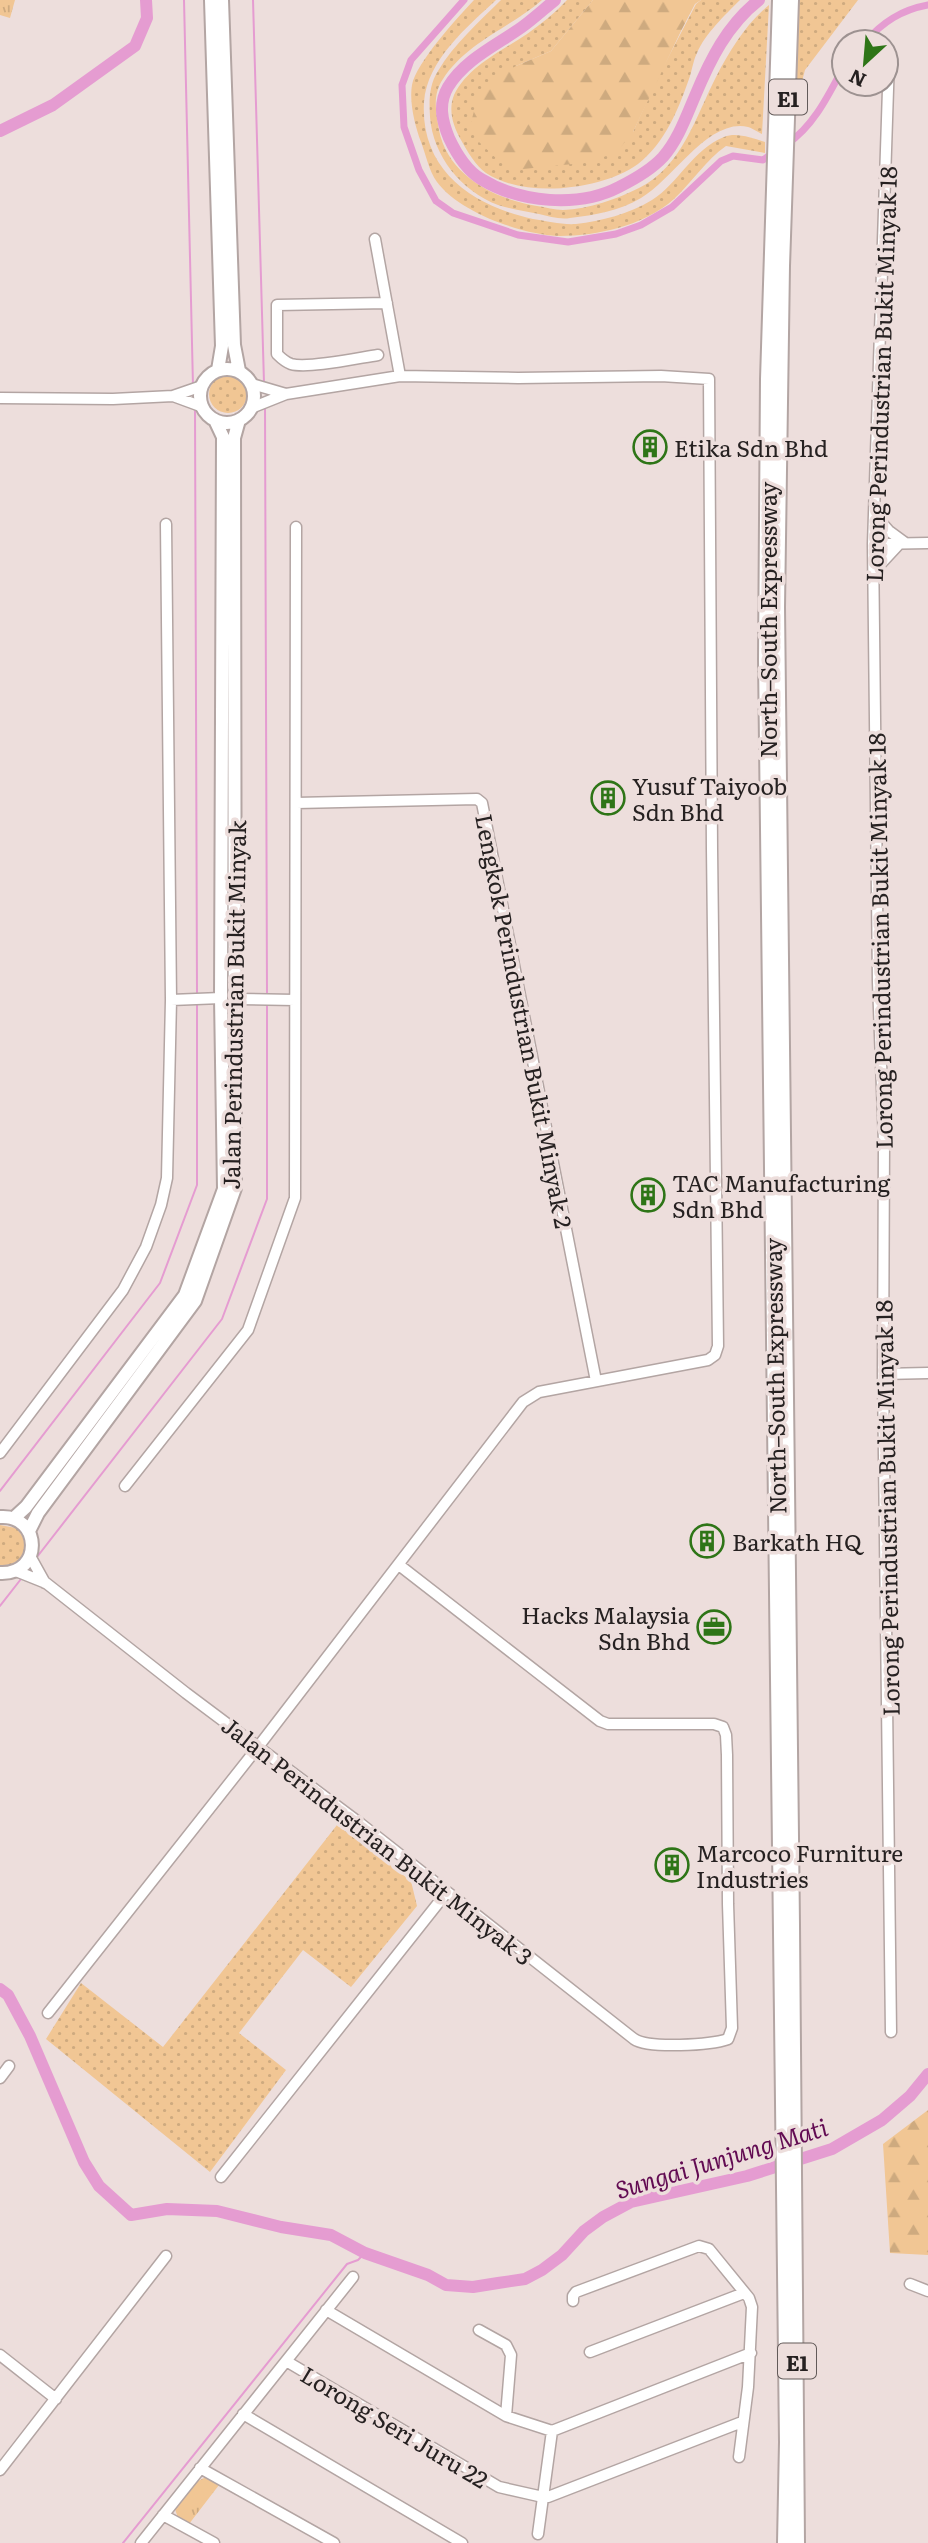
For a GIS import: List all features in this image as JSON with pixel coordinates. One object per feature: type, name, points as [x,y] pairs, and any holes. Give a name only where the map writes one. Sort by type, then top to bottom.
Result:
[{"type":"highway","name":"North–South Expressway","points":[[780,0],[777,620],[789,2151],[797,2543]]},
{"type":"highway","name":"North–South Expressway","points":[[779,194],[791,0]]},
{"type":"highway","name":"North–South Expressway","points":[[785,2543],[790,2180]]},
{"type":"main road","points":[[211,0],[222,346],[218,370]]},
{"type":"main road","points":[[222,0],[233,345],[239,371]]},
{"type":"main road","points":[[218,370],[239,371],[261,386],[254,400],[255,407],[239,420],[215,420],[195,397],[205,380],[218,370]]},
{"type":"main road","name":"Jalan Perindustrian Bukit Minyak","points":[[15,1518],[185,1295],[224,1189],[217,998],[223,437],[215,420]]},
{"type":"main road","name":"Jalan Perindustrian Bukit Minyak","points":[[29,1531],[38,1513],[195,1301],[235,1188],[239,999],[234,438],[239,420]]},
{"type":"main road","points":[[0,1517],[15,1518],[29,1531],[33,1560],[22,1573],[0,1573]]},
{"type":"street","name":"Lorong Perindustrian Bukit Minyak 18","points":[[888,98],[873,572],[878,982],[884,1142],[883,1374],[891,2032]]},
{"type":"street","points":[[375,239],[400,376]]},
{"type":"street","points":[[377,355],[293,365],[284,361],[277,354],[276,305],[387,303]]},
{"type":"street","points":[[48,2013],[258,1747],[527,1398],[539,1392],[708,1360],[715,1355],[718,1346],[709,379],[661,376],[400,376],[286,394],[255,407]]},
{"type":"street","points":[[261,386],[286,394]]},
{"type":"street","points":[[0,398],[195,397]]},
{"type":"street","points":[[874,514],[904,543]]},
{"type":"street","points":[[0,1453],[123,1290],[146,1247],[167,1178],[175,999],[166,524]]},
{"type":"street","points":[[125,1486],[248,1330],[295,1198],[292,999],[296,803],[296,527]]},
{"type":"street","points":[[873,572],[904,543]]},
{"type":"street","points":[[873,544],[928,543]]},
{"type":"street","name":"Lengkok Perindustrian Bukit Minyak 2","points":[[296,803],[477,799],[482,803],[596,1381]]},
{"type":"street","points":[[175,999],[217,998]]},
{"type":"street","points":[[239,999],[292,999]]},
{"type":"street","points":[[883,1374],[928,1373]]},
{"type":"street","points":[[33,1560],[46,1583]]},
{"type":"street","points":[[399,1565],[600,1721],[608,1724],[714,1724],[723,1727],[727,1755],[727,1903],[714,1903]]},
{"type":"street","points":[[22,1573],[46,1583]]},
{"type":"street","name":"Jalan Perindustrian Bukit Minyak 3","points":[[46,1583],[639,2042],[650,2045],[728,2039],[732,2028],[727,1903]]},
{"type":"street","points":[[221,2177],[447,1892]]},
{"type":"street","points":[[0,2078],[9,2066]]},
{"type":"street","points":[[573,2301],[576,2292],[702,2245],[709,2249],[752,2307],[751,2353],[739,2457]]},
{"type":"street","points":[[0,2470],[166,2256]]},
{"type":"street","points":[[141,2543],[353,2277]]},
{"type":"street","points":[[910,2284],[928,2291]]},
{"type":"street","points":[[590,2352],[744,2293]]},
{"type":"street","points":[[326,2311],[506,2416],[552,2431],[751,2353]]},
{"type":"street","points":[[480,2330],[506,2345],[511,2355],[506,2416]]},
{"type":"street","points":[[0,2355],[56,2399]]},
{"type":"street","name":"Lorong Seri Juru 22","points":[[286,2361],[499,2487],[543,2497]]},
{"type":"street","points":[[243,2414],[462,2543]]},
{"type":"street","points":[[543,2497],[742,2422]]},
{"type":"street","points":[[538,2534],[552,2431]]},
{"type":"street","points":[[200,2468],[334,2543]]},
{"type":"street","points":[[163,2515],[214,2543]]},
{"type":"green space","points":[[0,0],[15,0],[10,18],[0,15]]},
{"type":"green space","points":[[474,0],[496,0],[450,45],[432,72],[424,102],[425,126],[431,148],[441,166],[455,181],[491,205],[511,213],[554,223],[595,221],[624,213],[652,200],[703,150],[724,137],[739,135],[765,142],[765,153],[726,146],[662,208],[633,223],[604,231],[545,235],[511,227],[476,212],[447,193],[434,178],[417,129],[411,99],[412,85],[421,65]]},
{"type":"green space","points":[[501,0],[542,0],[464,55],[443,79],[436,97],[439,130],[452,160],[476,183],[490,191],[521,203],[563,210],[612,200],[654,179],[677,154],[686,139],[733,47],[753,20],[769,5],[762,134],[748,127],[733,127],[719,132],[692,152],[641,198],[607,212],[558,218],[498,205],[485,199],[461,181],[443,158],[432,131],[430,99],[431,87],[444,61]]},
{"type":"green space","points":[[567,0],[593,0],[551,51],[516,66],[633,132],[696,4],[701,0],[740,0],[705,39],[670,125],[656,146],[638,164],[605,180],[563,188],[521,186],[502,181],[482,170],[463,144],[452,118],[454,95],[477,67],[532,30]]},
{"type":"green space","points":[[593,0],[701,0],[695,4],[681,31],[633,132],[616,153],[583,163],[513,170],[479,142],[470,126],[477,100],[490,81],[551,51]]},
{"type":"green space","points":[[797,0],[858,0],[837,28],[830,28],[830,37],[805,70],[794,111]]},
{"type":"green space","points":[[228,375],[241,381],[247,394],[241,407],[228,413],[215,407],[209,394],[215,381]]},
{"type":"green space","points":[[0,1525],[16,1528],[24,1541],[25,1547],[20,1558],[8,1565],[0,1565]]},
{"type":"green space","points":[[337,1825],[411,1881],[417,1906],[351,1987],[303,1950],[239,2033],[286,2070],[210,2172],[46,2039],[81,1983],[163,2047]]},
{"type":"green space","points":[[928,2110],[928,2255],[890,2253],[883,2144]]},
{"type":"green space","points":[[206,2477],[219,2485],[189,2524],[178,2518],[175,2509],[196,2482]]},
{"type":"waterway","points":[[0,131],[53,105],[135,46],[147,18],[146,0]]},
{"type":"waterway","points":[[184,0],[193,386]]},
{"type":"waterway","points":[[253,0],[264,383]]},
{"type":"waterway","points":[[464,0],[411,60],[402,85],[404,127],[419,170],[436,201],[453,213],[518,235],[568,242],[616,234],[641,225],[672,207],[721,161],[733,156],[763,160],[774,152]]},
{"type":"waterway","points":[[555,0],[463,68],[445,93],[442,113],[455,149],[466,166],[476,175],[513,193],[550,200],[603,194],[642,174],[663,157],[677,136],[721,44],[738,20],[759,0]]},
{"type":"waterway","points":[[879,28],[909,10],[928,5]]},
{"type":"waterway","points":[[787,144],[813,119],[830,91]]},
{"type":"waterway","points":[[265,406],[267,996]]},
{"type":"waterway","points":[[195,409],[197,995]]},
{"type":"waterway","points":[[0,1491],[160,1283],[197,1185],[197,1004]]},
{"type":"waterway","points":[[37,1557],[222,1319],[267,1199],[267,1005]]},
{"type":"waterway","points":[[0,1606],[21,1579]]},
{"type":"waterway","name":"Sungai Junjung Mati","points":[[0,1989],[8,1995],[30,2036],[84,2162],[99,2186],[131,2215],[167,2209],[217,2211],[281,2227],[331,2235],[365,2253],[428,2275],[446,2285],[473,2287],[525,2279],[562,2255],[584,2231],[603,2217],[631,2202],[747,2176],[832,2149],[882,2120],[910,2096],[928,2074]]},
{"type":"waterway","points":[[123,2543],[347,2264],[358,2260],[365,2253]]},
{"type":"place","name":"Etika Sdn Bhd","points":[[650,447]]},
{"type":"place","name":"Yusuf Taiyoob Sdn Bhd","points":[[608,798]]},
{"type":"place","name":"TAC Manufacturing Sdn Bhd","points":[[648,1195]]},
{"type":"place","name":"Barkath HQ","points":[[707,1541]]},
{"type":"place","name":"Hacks Malaysia Sdn Bhd","points":[[714,1627]]},
{"type":"place","name":"Marcoco Furniture Industries","points":[[672,1865]]}]
